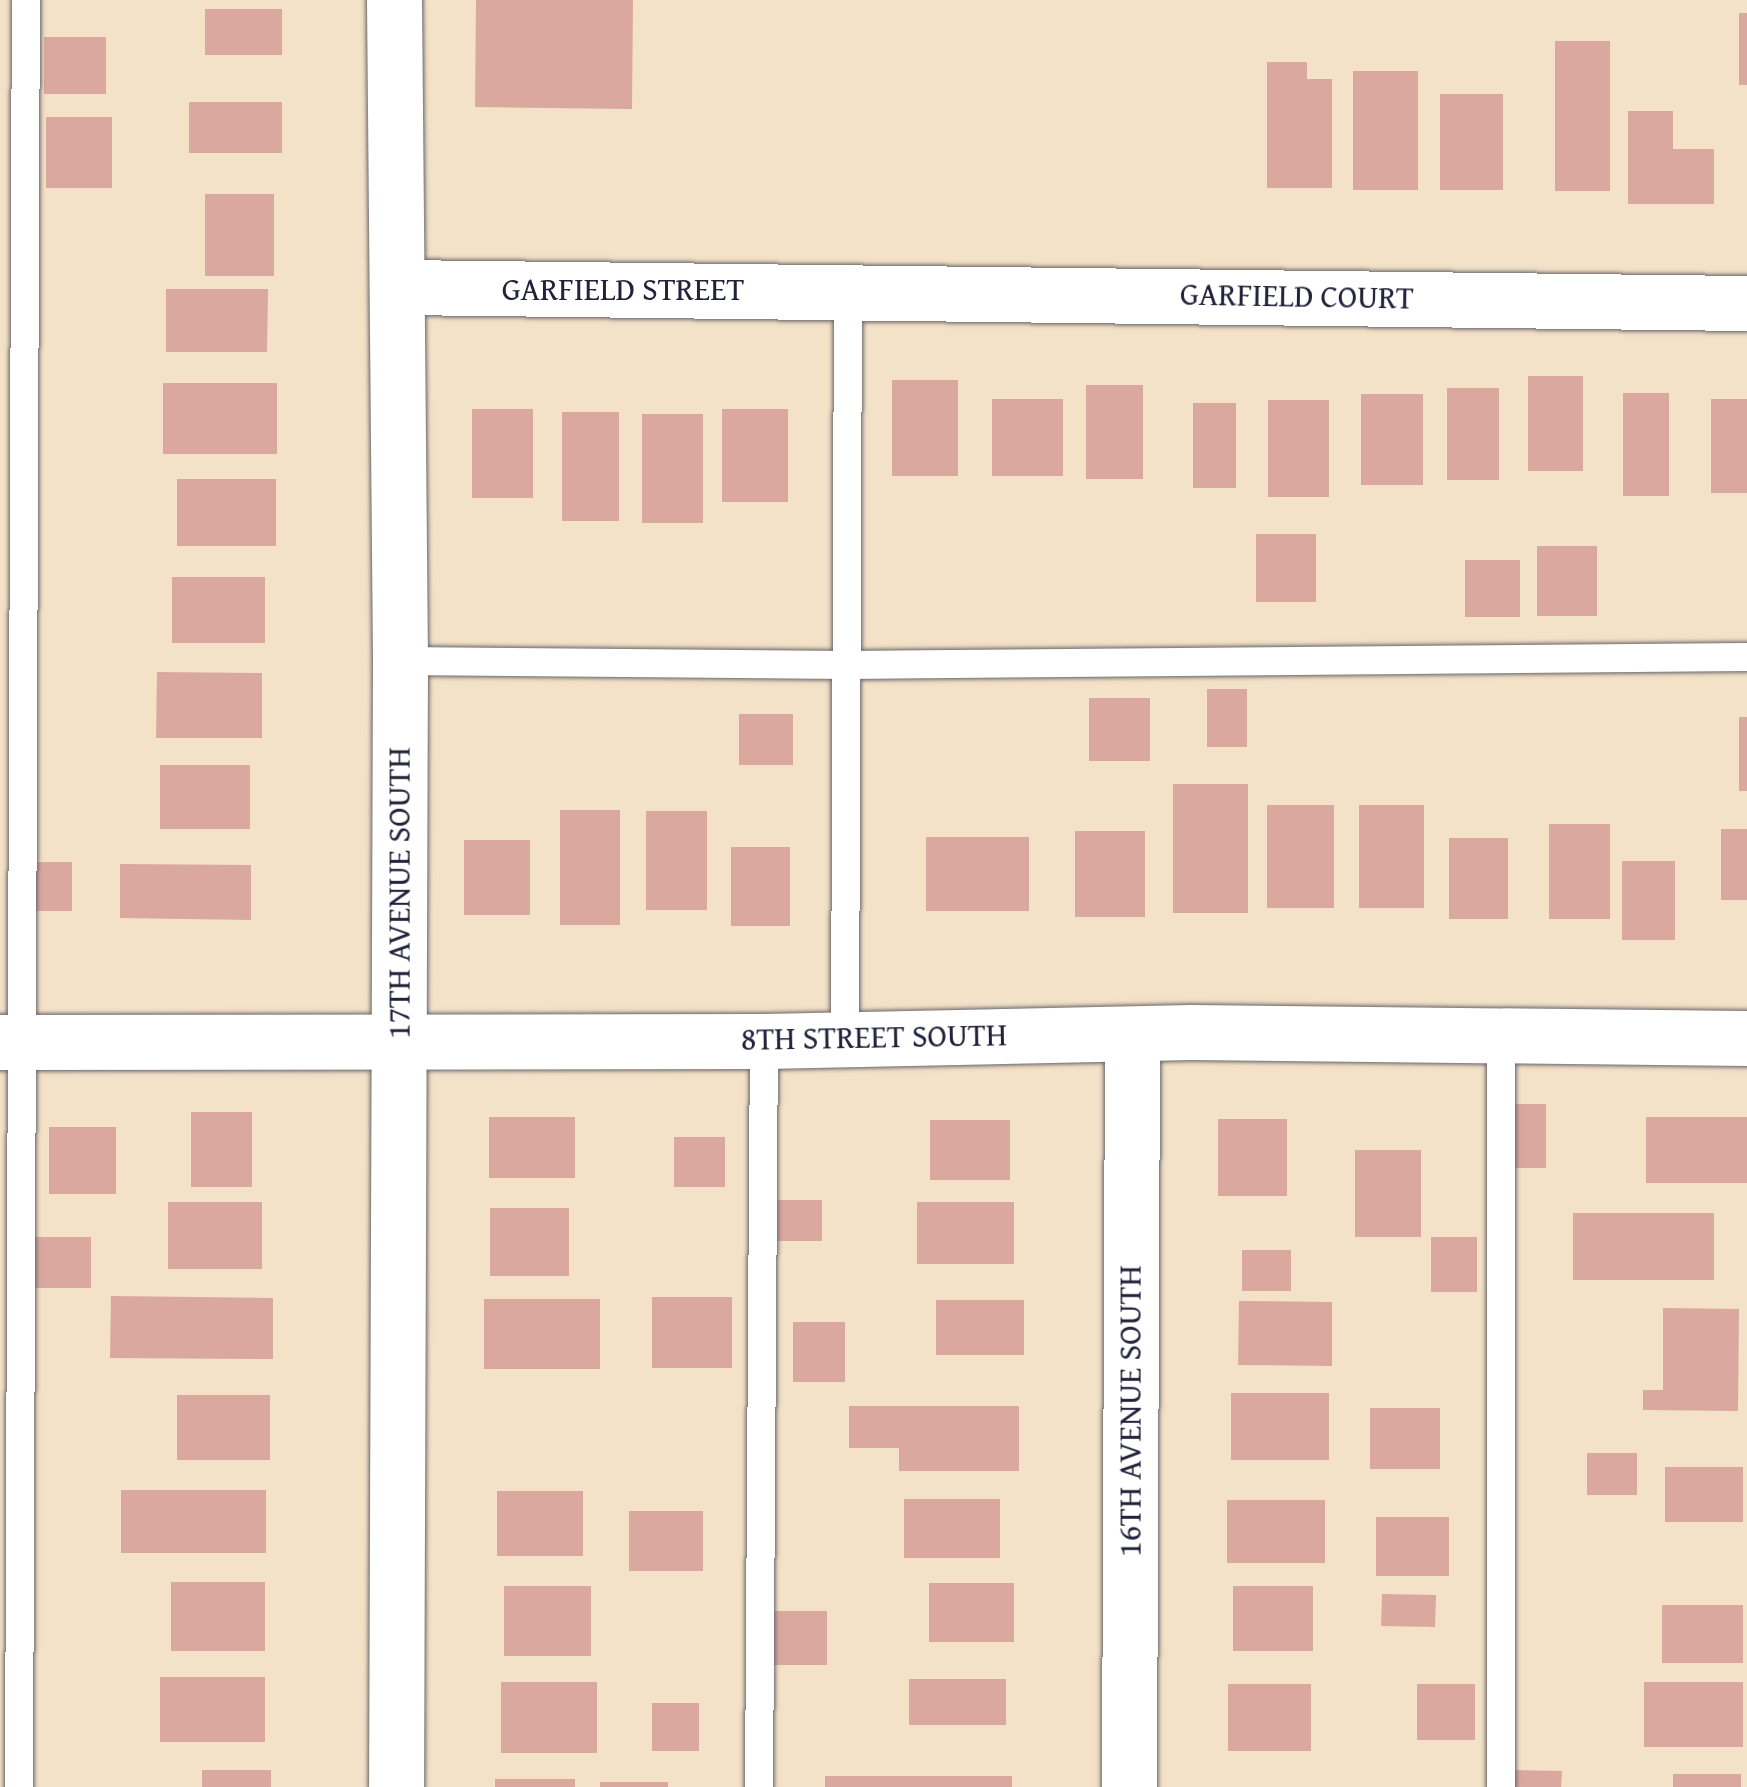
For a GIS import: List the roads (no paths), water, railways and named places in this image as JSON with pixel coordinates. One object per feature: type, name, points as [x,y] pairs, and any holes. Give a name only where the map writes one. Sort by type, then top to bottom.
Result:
[{"type":"street","name":"17TH AVENUE SOUTH","points":[[394,0],[400,661],[396,1787]]},
{"type":"street","name":"GARFIELD STREET","points":[[398,287],[848,290]]},
{"type":"street","name":"GARFIELD COURT","points":[[848,290],[1747,303]]},
{"type":"street","name":"8TH STREET SOUTH","points":[[12,1042],[764,1041],[1132,1034],[1747,1038]]},
{"type":"street","name":"16TH AVENUE SOUTH","points":[[1129,1787],[1132,1034]]},
{"type":"lane","points":[[19,1787],[12,1042],[26,0]]},
{"type":"lane","points":[[845,1040],[848,290]]},
{"type":"lane","points":[[400,661],[849,665],[1747,657]]},
{"type":"lane","points":[[1501,1038],[1501,1787]]},
{"type":"lane","points":[[758,1787],[764,1041]]}]
